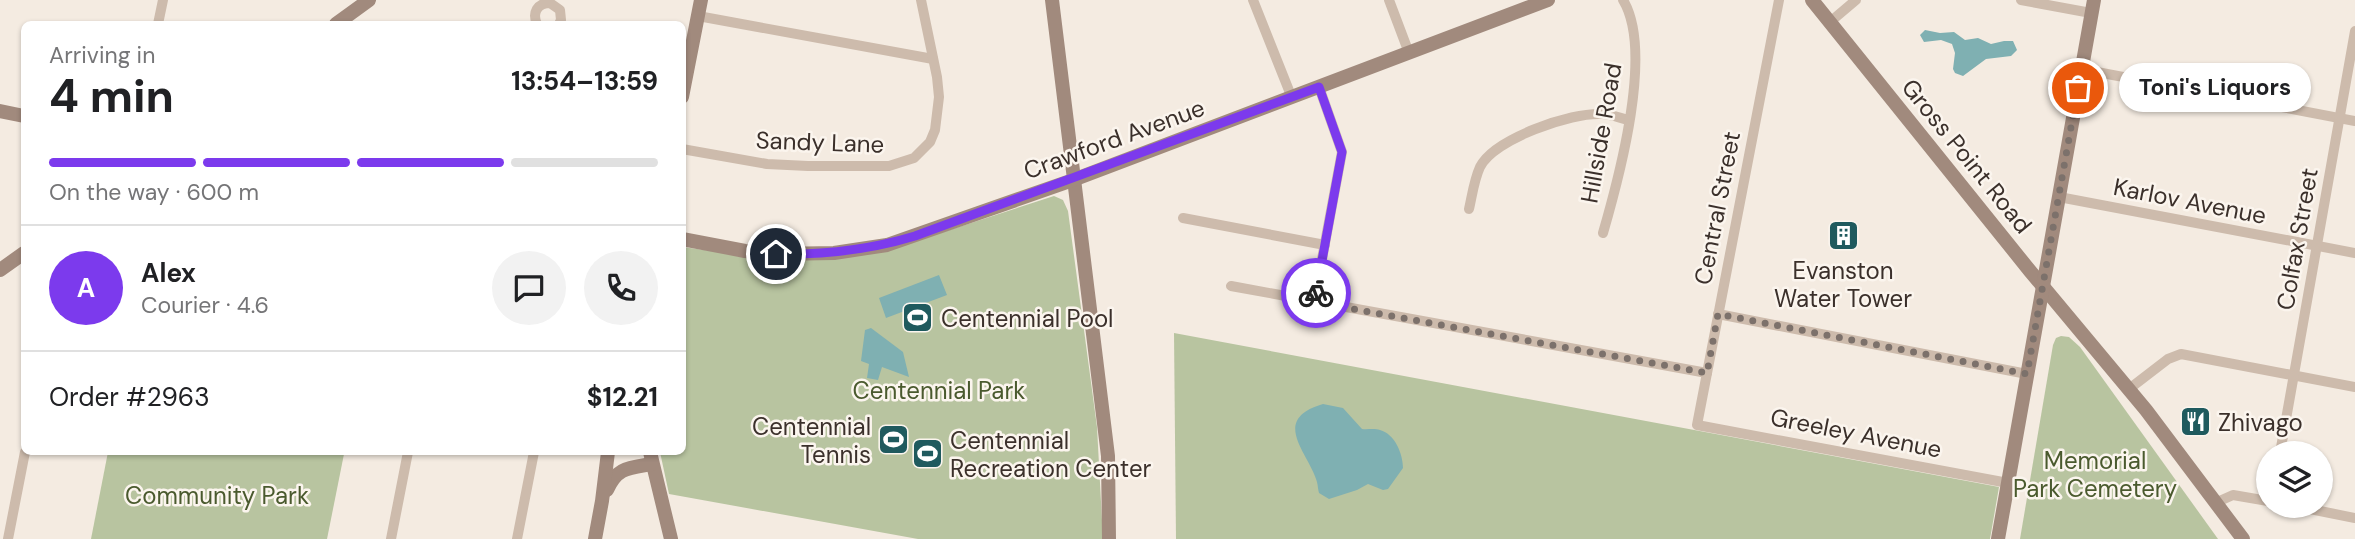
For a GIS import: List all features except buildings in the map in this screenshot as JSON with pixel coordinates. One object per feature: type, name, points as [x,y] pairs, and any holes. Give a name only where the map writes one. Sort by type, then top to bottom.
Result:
[{"type":"main road","points":[[340,21],[369,0]]},
{"type":"main road","points":[[686,77],[701,0]]},
{"type":"main road","points":[[1052,0],[1108,456],[1109,539]]},
{"type":"main road","name":"Crawford Avenue","points":[[686,240],[776,254],[847,251],[887,245],[1073,180],[1548,0]]},
{"type":"main road","name":"Gross Point Road","points":[[1812,0],[2129,389],[2243,539]]},
{"type":"main road","points":[[1998,539],[2092,7]]},
{"type":"main road","points":[[0,111],[21,115]]},
{"type":"main road","points":[[0,270],[21,255]]},
{"type":"main road","points":[[595,539],[608,455]]},
{"type":"main road","points":[[602,501],[619,471],[651,458],[671,539]]},
{"type":"street","points":[[159,21],[163,0]]},
{"type":"street","name":"Sandy Lane","points":[[686,150],[768,164],[889,166],[904,163],[923,150],[935,130],[939,97],[921,0]]},
{"type":"street","points":[[1253,0],[1292,98]]},
{"type":"street","points":[[1389,0],[1409,54]]},
{"type":"street","name":"Hillside Road","points":[[1603,233],[1618,181],[1636,80],[1635,45],[1627,6],[1623,0]]},
{"type":"street","name":"Central Street","points":[[1697,425],[1779,0]]},
{"type":"street","points":[[1830,22],[1856,0]]},
{"type":"street","points":[[2021,0],[2092,7]]},
{"type":"street","points":[[536,21],[538,7],[550,3],[558,3],[562,15],[560,21]]},
{"type":"street","points":[[698,16],[933,59]]},
{"type":"street","name":"Colfax Street","points":[[2282,441],[2355,32]]},
{"type":"street","points":[[2081,69],[2355,121]]},
{"type":"street","points":[[1314,302],[1342,152],[1319,87]]},
{"type":"street","points":[[1469,209],[1481,166],[1493,151],[1511,139],[1578,116],[1602,114],[1628,120]]},
{"type":"street","name":"Karlov Avenue","points":[[2059,197],[2355,253]]},
{"type":"street","points":[[1183,218],[1325,245]]},
{"type":"street","points":[[1231,286],[1707,373]]},
{"type":"street","points":[[1718,314],[2027,374]]},
{"type":"street","points":[[2129,389],[2168,359],[2181,354],[2355,387]]},
{"type":"street","name":"Greeley Avenue","points":[[1697,425],[2008,482]]},
{"type":"street","points":[[8,539],[24,455]]},
{"type":"street","points":[[391,539],[407,455]]},
{"type":"street","points":[[516,539],[533,455]]},
{"type":"street","points":[[2215,503],[2233,495],[2256,498]]},
{"type":"street","points":[[2333,514],[2355,518]]},
{"type":"green space","name":"Centennial Park","points":[[1054,196],[1063,200],[1068,211],[1097,427],[1103,539],[918,539],[669,494],[661,455],[686,455],[686,247],[775,260],[885,251]]},
{"type":"green space","points":[[1174,333],[1999,487],[1990,539],[1176,539]]},
{"type":"green space","name":"Memorial Park Cemetery","points":[[2069,337],[2080,347],[2218,539],[2020,539],[2053,345],[2056,338]]},
{"type":"green space","name":"Community Park","points":[[107,455],[344,455],[327,539],[91,539]]},
{"type":"water","points":[[1925,30],[1954,32],[1965,40],[1978,38],[1991,44],[2013,41],[2017,50],[2011,56],[1986,59],[1963,76],[1955,73],[1953,69],[1955,53],[1952,44],[1941,40],[1924,42],[1920,35]]},
{"type":"water","points":[[939,275],[947,295],[886,318],[879,298]]},
{"type":"water","points":[[871,328],[903,352],[909,377],[882,367],[878,380],[867,378],[869,364],[861,361],[865,330]]},
{"type":"water","points":[[1323,404],[1343,408],[1362,429],[1380,430],[1394,440],[1402,457],[1403,468],[1388,489],[1383,490],[1368,484],[1329,499],[1319,493],[1295,428],[1298,419],[1307,411]]},
{"type":"way so far","points":[[1316,293],[1314,302],[1707,373],[1718,314],[2027,374],[2078,88]]},
{"type":"place","name":"Toni's Liquors","points":[[2078,88]]},
{"type":"place","name":"Evanston Water Tower","points":[[1843,236]]},
{"type":"place","name":"Centennial Pool","points":[[918,318]]},
{"type":"place","name":"Zhivago","points":[[2195,422]]},
{"type":"place","name":"Centennial Tennis","points":[[894,440]]},
{"type":"place","name":"Centennial Recreation Center","points":[[927,454]]},
{"type":"route","points":[[776,254],[834,253],[887,245],[1073,180],[1319,87],[1342,152],[1316,293]]}]
